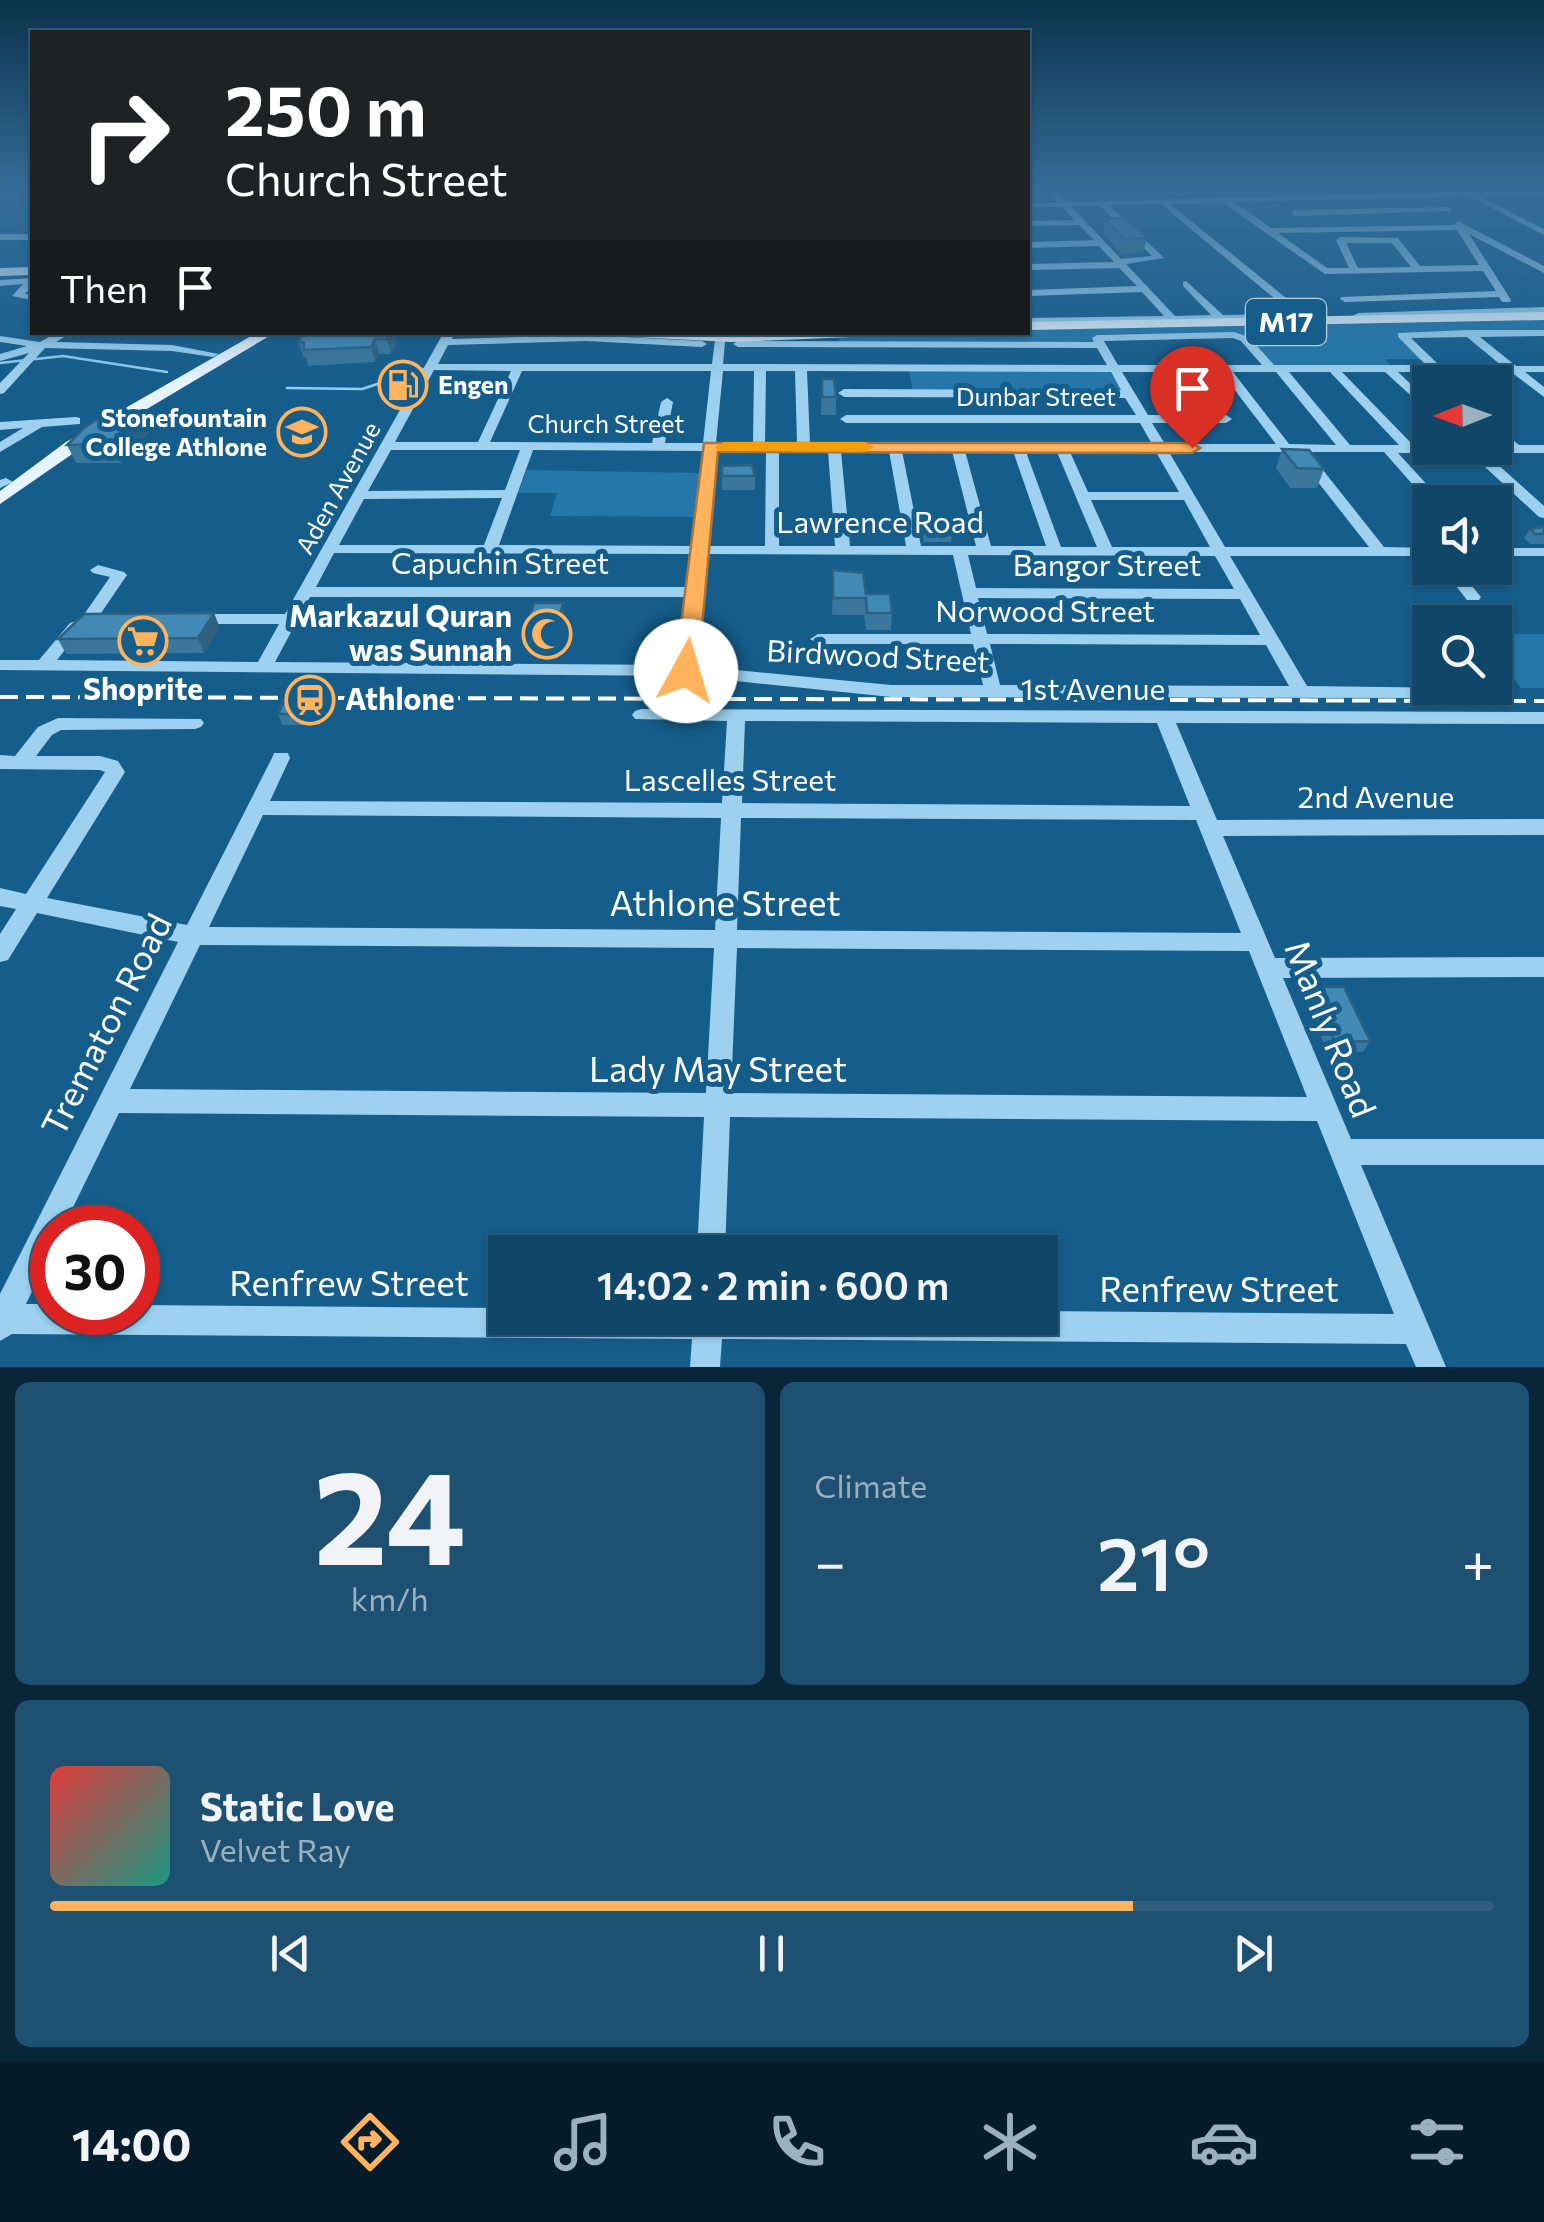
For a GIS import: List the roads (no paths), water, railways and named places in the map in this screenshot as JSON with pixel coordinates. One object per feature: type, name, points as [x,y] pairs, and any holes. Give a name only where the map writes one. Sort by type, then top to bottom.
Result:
[{"type":"main road","points":[[0,277],[30,277]]},
{"type":"main road","name":"M17","points":[[1031,322],[1544,313]]},
{"type":"main road","points":[[2,488],[245,335]]},
{"type":"main road","points":[[187,373],[263,335]]},
{"type":"street","points":[[1110,254],[1170,316]]},
{"type":"street","points":[[1030,268],[1120,264],[1159,258],[1155,254]]},
{"type":"street","points":[[1226,254],[1303,317]]},
{"type":"street","points":[[1300,254],[1325,271],[1486,268]]},
{"type":"street","points":[[1347,254],[1356,272]]},
{"type":"street","points":[[1404,254],[1418,270]]},
{"type":"street","points":[[1477,254],[1516,311]]},
{"type":"street","points":[[1513,254],[1544,270]]},
{"type":"street","points":[[30,280],[17,296],[30,298]]},
{"type":"street","points":[[1186,284],[1219,317]]},
{"type":"street","points":[[1030,293],[1145,289]]},
{"type":"street","points":[[1345,298],[1502,294]]},
{"type":"street","points":[[1031,322],[1170,316],[1544,313]]},
{"type":"street","points":[[1428,365],[1402,335],[1544,333]]},
{"type":"street","points":[[1468,334],[1544,394]]},
{"type":"street","points":[[0,390],[34,353],[61,335]]},
{"type":"street","points":[[126,348],[141,335]]},
{"type":"street","points":[[156,347],[168,335]]},
{"type":"street","points":[[686,671],[721,335]]},
{"type":"street","points":[[738,344],[1234,335],[1245,339],[1276,369],[1347,448]]},
{"type":"street","points":[[448,337],[702,344]]},
{"type":"street","name":"Aden Avenue","points":[[264,666],[448,337]]},
{"type":"street","points":[[0,339],[34,353]]},
{"type":"street","points":[[1103,340],[1115,369],[1301,692]]},
{"type":"street","points":[[0,358],[156,347],[213,354]]},
{"type":"street","points":[[482,446],[518,367]]},
{"type":"street","points":[[431,368],[1412,369]]},
{"type":"street","points":[[760,368],[772,550]]},
{"type":"street","points":[[801,368],[804,447]]},
{"type":"street","points":[[841,368],[846,419],[842,447],[843,550]]},
{"type":"street","points":[[1225,369],[1380,552]]},
{"type":"street","points":[[1333,369],[1410,449]]},
{"type":"street","points":[[1388,369],[1412,392]]},
{"type":"street","points":[[1514,369],[1544,370]]},
{"type":"street","points":[[844,393],[1130,394]]},
{"type":"street","points":[[968,393],[985,448]]},
{"type":"street","points":[[658,447],[667,402]]},
{"type":"street","name":"Dunbar Street","points":[[846,419],[1226,419]]},
{"type":"street","points":[[0,426],[76,421]]},
{"type":"street","points":[[0,448],[38,424]]},
{"type":"street","points":[[1512,445],[1516,449]]},
{"type":"street","name":"Church Street","points":[[388,446],[1410,449]]},
{"type":"street","points":[[490,550],[528,447]]},
{"type":"street","points":[[895,447],[914,550]]},
{"type":"street","points":[[957,448],[985,551]]},
{"type":"street","points":[[1018,448],[1055,551]]},
{"type":"street","points":[[1062,448],[1106,551]]},
{"type":"street","points":[[1388,449],[1421,485]]},
{"type":"street","name":"Church Street","points":[[1512,449],[1544,449]]},
{"type":"street","points":[[1491,465],[1544,514]]},
{"type":"street","points":[[360,495],[510,494]]},
{"type":"street","points":[[1083,496],[1188,496]]},
{"type":"street","name":"Lawrence Road","points":[[330,550],[1412,552]]},
{"type":"street","points":[[960,551],[993,692]]},
{"type":"street","points":[[1512,552],[1544,552]]},
{"type":"street","points":[[44,665],[73,629],[88,619],[119,575],[98,570]]},
{"type":"street","points":[[1463,585],[1473,596]]},
{"type":"street","name":"Capuchin Street","points":[[306,592],[695,592]]},
{"type":"street","name":"Bangor Street","points":[[970,594],[1245,594]]},
{"type":"street","points":[[88,619],[117,620]]},
{"type":"street","points":[[175,620],[291,619]]},
{"type":"street","name":"Norwood Street","points":[[818,639],[1271,640]]},
{"type":"street","name":"Birdwood Street","points":[[0,665],[686,671],[880,690],[1412,692]]},
{"type":"street","name":"1st Avenue","points":[[642,715],[1544,718]]},
{"type":"street","points":[[712,1235],[736,716]]},
{"type":"street","name":"Manly Road","points":[[1164,718],[1431,1367]]},
{"type":"street","points":[[10,762],[58,724],[196,723]]},
{"type":"street","name":"Trematon Road","points":[[2,1322],[281,758]]},
{"type":"street","points":[[0,954],[115,772],[111,766],[100,763],[10,762]]},
{"type":"street","name":"Lascelles Street","points":[[257,808],[731,811],[1206,821]]},
{"type":"street","name":"2nd Avenue","points":[[1206,821],[1544,827]]},
{"type":"street","name":"Athlone Street","points":[[0,898],[194,936],[1256,942]]},
{"type":"street","points":[[1266,968],[1544,967]]},
{"type":"street","name":"Lady May Street","points":[[111,1101],[1324,1109]]},
{"type":"street","points":[[1342,1152],[1544,1152]]},
{"type":"street","name":"Renfrew Street","points":[[2,1322],[488,1321]]},
{"type":"street","name":"Renfrew Street","points":[[1058,1324],[1415,1329]]},
{"type":"street","points":[[705,1367],[707,1335]]},
{"type":"waterway","points":[[0,363],[63,356],[167,372]]},
{"type":"waterway","points":[[287,388],[362,389],[423,369]]},
{"type":"railway","points":[[0,697],[1544,701]]},
{"type":"place","name":"Engen","points":[[403,385]]},
{"type":"place","name":"Stonefountain College Athlone","points":[[302,432]]},
{"type":"place","name":"Markazul Quran was Sunnah","points":[[547,634]]},
{"type":"place","name":"Shoprite","points":[[143,641]]},
{"type":"place","name":"Athlone","points":[[310,700]]}]
